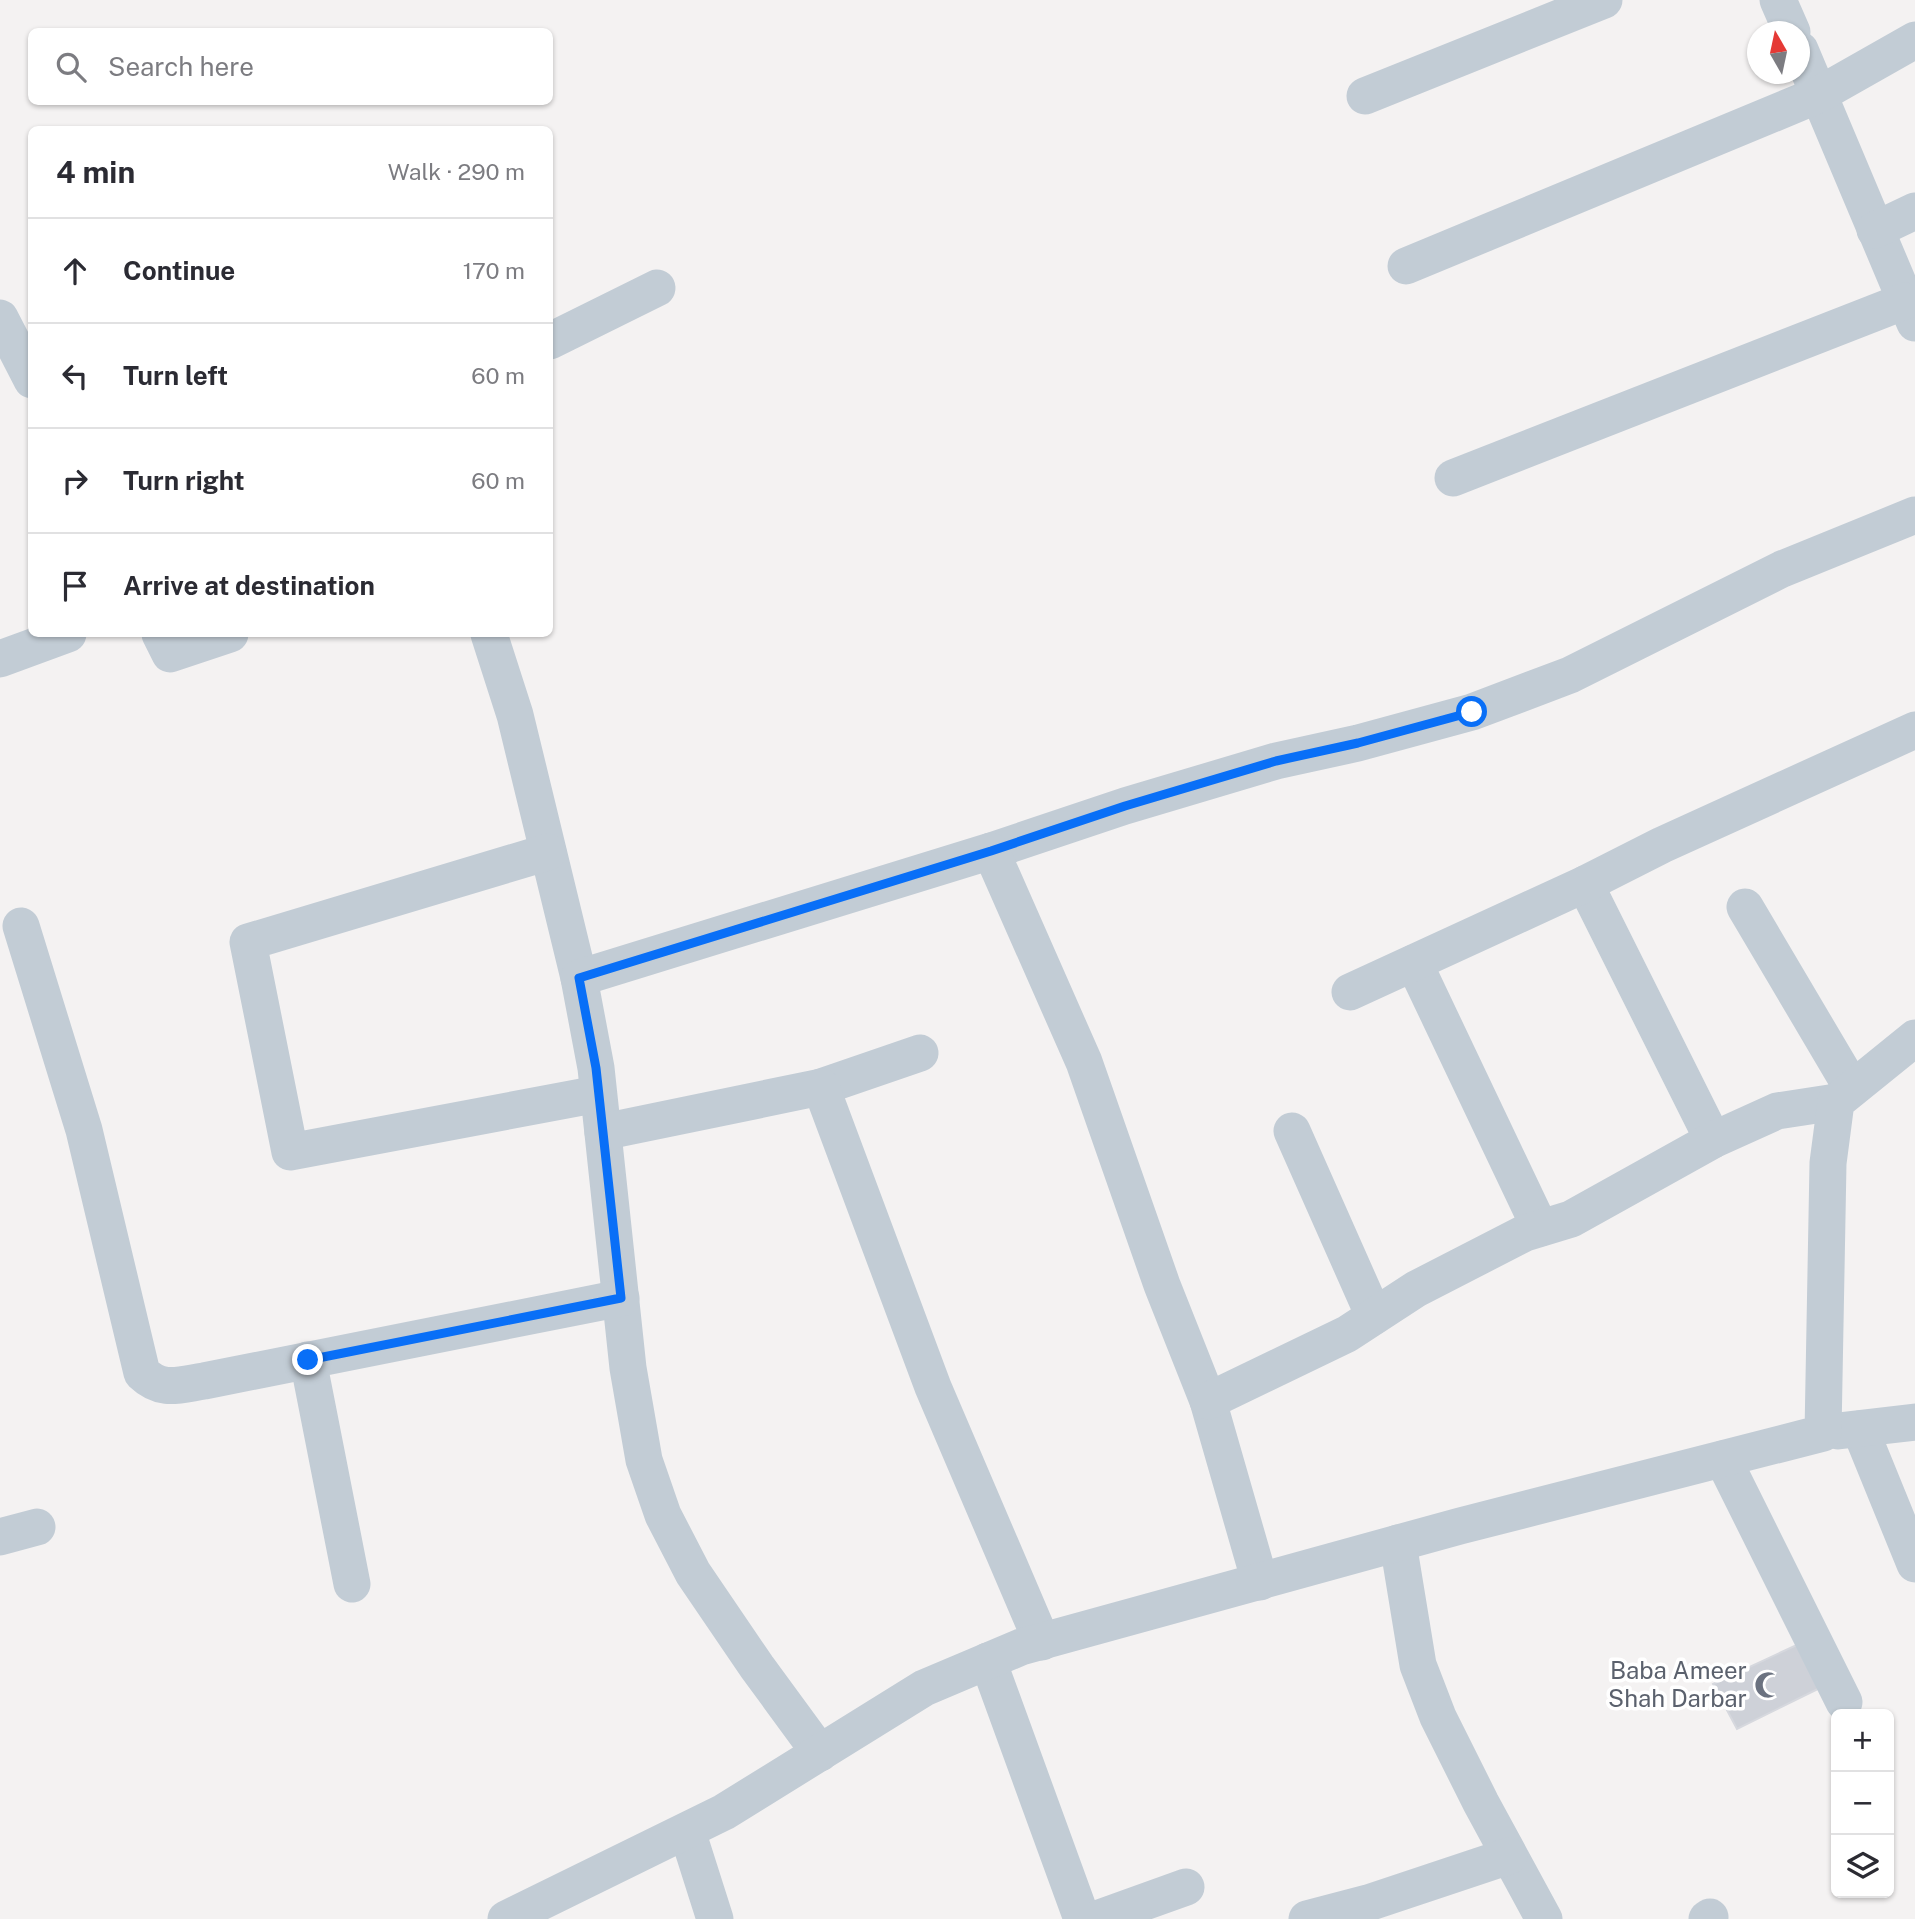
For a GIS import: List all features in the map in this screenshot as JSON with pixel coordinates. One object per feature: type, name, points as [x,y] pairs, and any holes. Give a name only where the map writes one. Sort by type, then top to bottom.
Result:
[{"type":"street","points":[[1365,96],[1604,0]]},
{"type":"street","points":[[1779,0],[1788,21]]},
{"type":"street","points":[[1406,266],[1818,94],[1915,40]]},
{"type":"street","points":[[1454,478],[1910,313],[1810,74]]},
{"type":"street","points":[[1875,230],[1915,211]]},
{"type":"street","points":[[553,340],[657,288]]},
{"type":"street","points":[[0,318],[28,372]]},
{"type":"street","points":[[579,978],[1276,761],[1358,743],[1472,712],[1570,675],[1782,569],[1915,515]]},
{"type":"street","points":[[0,659],[60,637]]},
{"type":"street","points":[[162,637],[170,654],[221,637]]},
{"type":"street","points":[[490,637],[515,715],[579,978],[596,1068],[628,1368],[643,1460],[663,1515],[693,1573],[820,1753]]},
{"type":"street","points":[[1350,992],[1585,884],[1662,845],[1915,730]]},
{"type":"street","points":[[991,851],[1084,1062],[1162,1285],[1208,1401],[1260,1582]]},
{"type":"street","points":[[548,852],[248,943],[290,1152],[598,1094]]},
{"type":"street","points":[[1585,884],[1713,1140]]},
{"type":"street","points":[[1745,907],[1844,1095],[1828,1163],[1823,1433]]},
{"type":"street","points":[[21,926],[84,1130],[142,1373],[154,1384],[177,1385],[621,1298]]},
{"type":"street","points":[[1414,963],[1540,1228]]},
{"type":"street","points":[[1208,1401],[1347,1334],[1416,1289],[1525,1233],[1571,1219],[1713,1140],[1777,1111],[1844,1095],[1915,1038]]},
{"type":"street","points":[[603,1132],[821,1087],[920,1054]]},
{"type":"street","points":[[821,1087],[933,1387],[1042,1642]]},
{"type":"street","points":[[1292,1131],[1374,1316]]},
{"type":"street","points":[[308,1360],[352,1584]]},
{"type":"street","points":[[506,1919],[724,1812],[924,1688],[1021,1647],[1398,1543],[1823,1433],[1915,1422]]},
{"type":"street","points":[[1860,1429],[1915,1564]]},
{"type":"street","points":[[1723,1459],[1844,1702]]},
{"type":"street","points":[[0,1537],[37,1527]]},
{"type":"street","points":[[1398,1543],[1418,1665],[1438,1717],[1544,1919]]},
{"type":"street","points":[[988,1661],[1082,1919]]},
{"type":"street","points":[[687,1831],[715,1919]]},
{"type":"street","points":[[1307,1919],[1368,1903],[1509,1856]]},
{"type":"street","points":[[1097,1919],[1186,1887]]},
{"type":"building","name":"Baba Ameer Shah Darbar","points":[[1803,1642],[1824,1686],[1737,1729],[1713,1684]]},
{"type":"place","name":"Baba Ameer Shah Darbar","points":[[1768,1685]]},
{"type":"route","points":[[308,1360],[621,1298],[596,1068],[579,978],[1276,761],[1358,743],[1472,712]]}]
